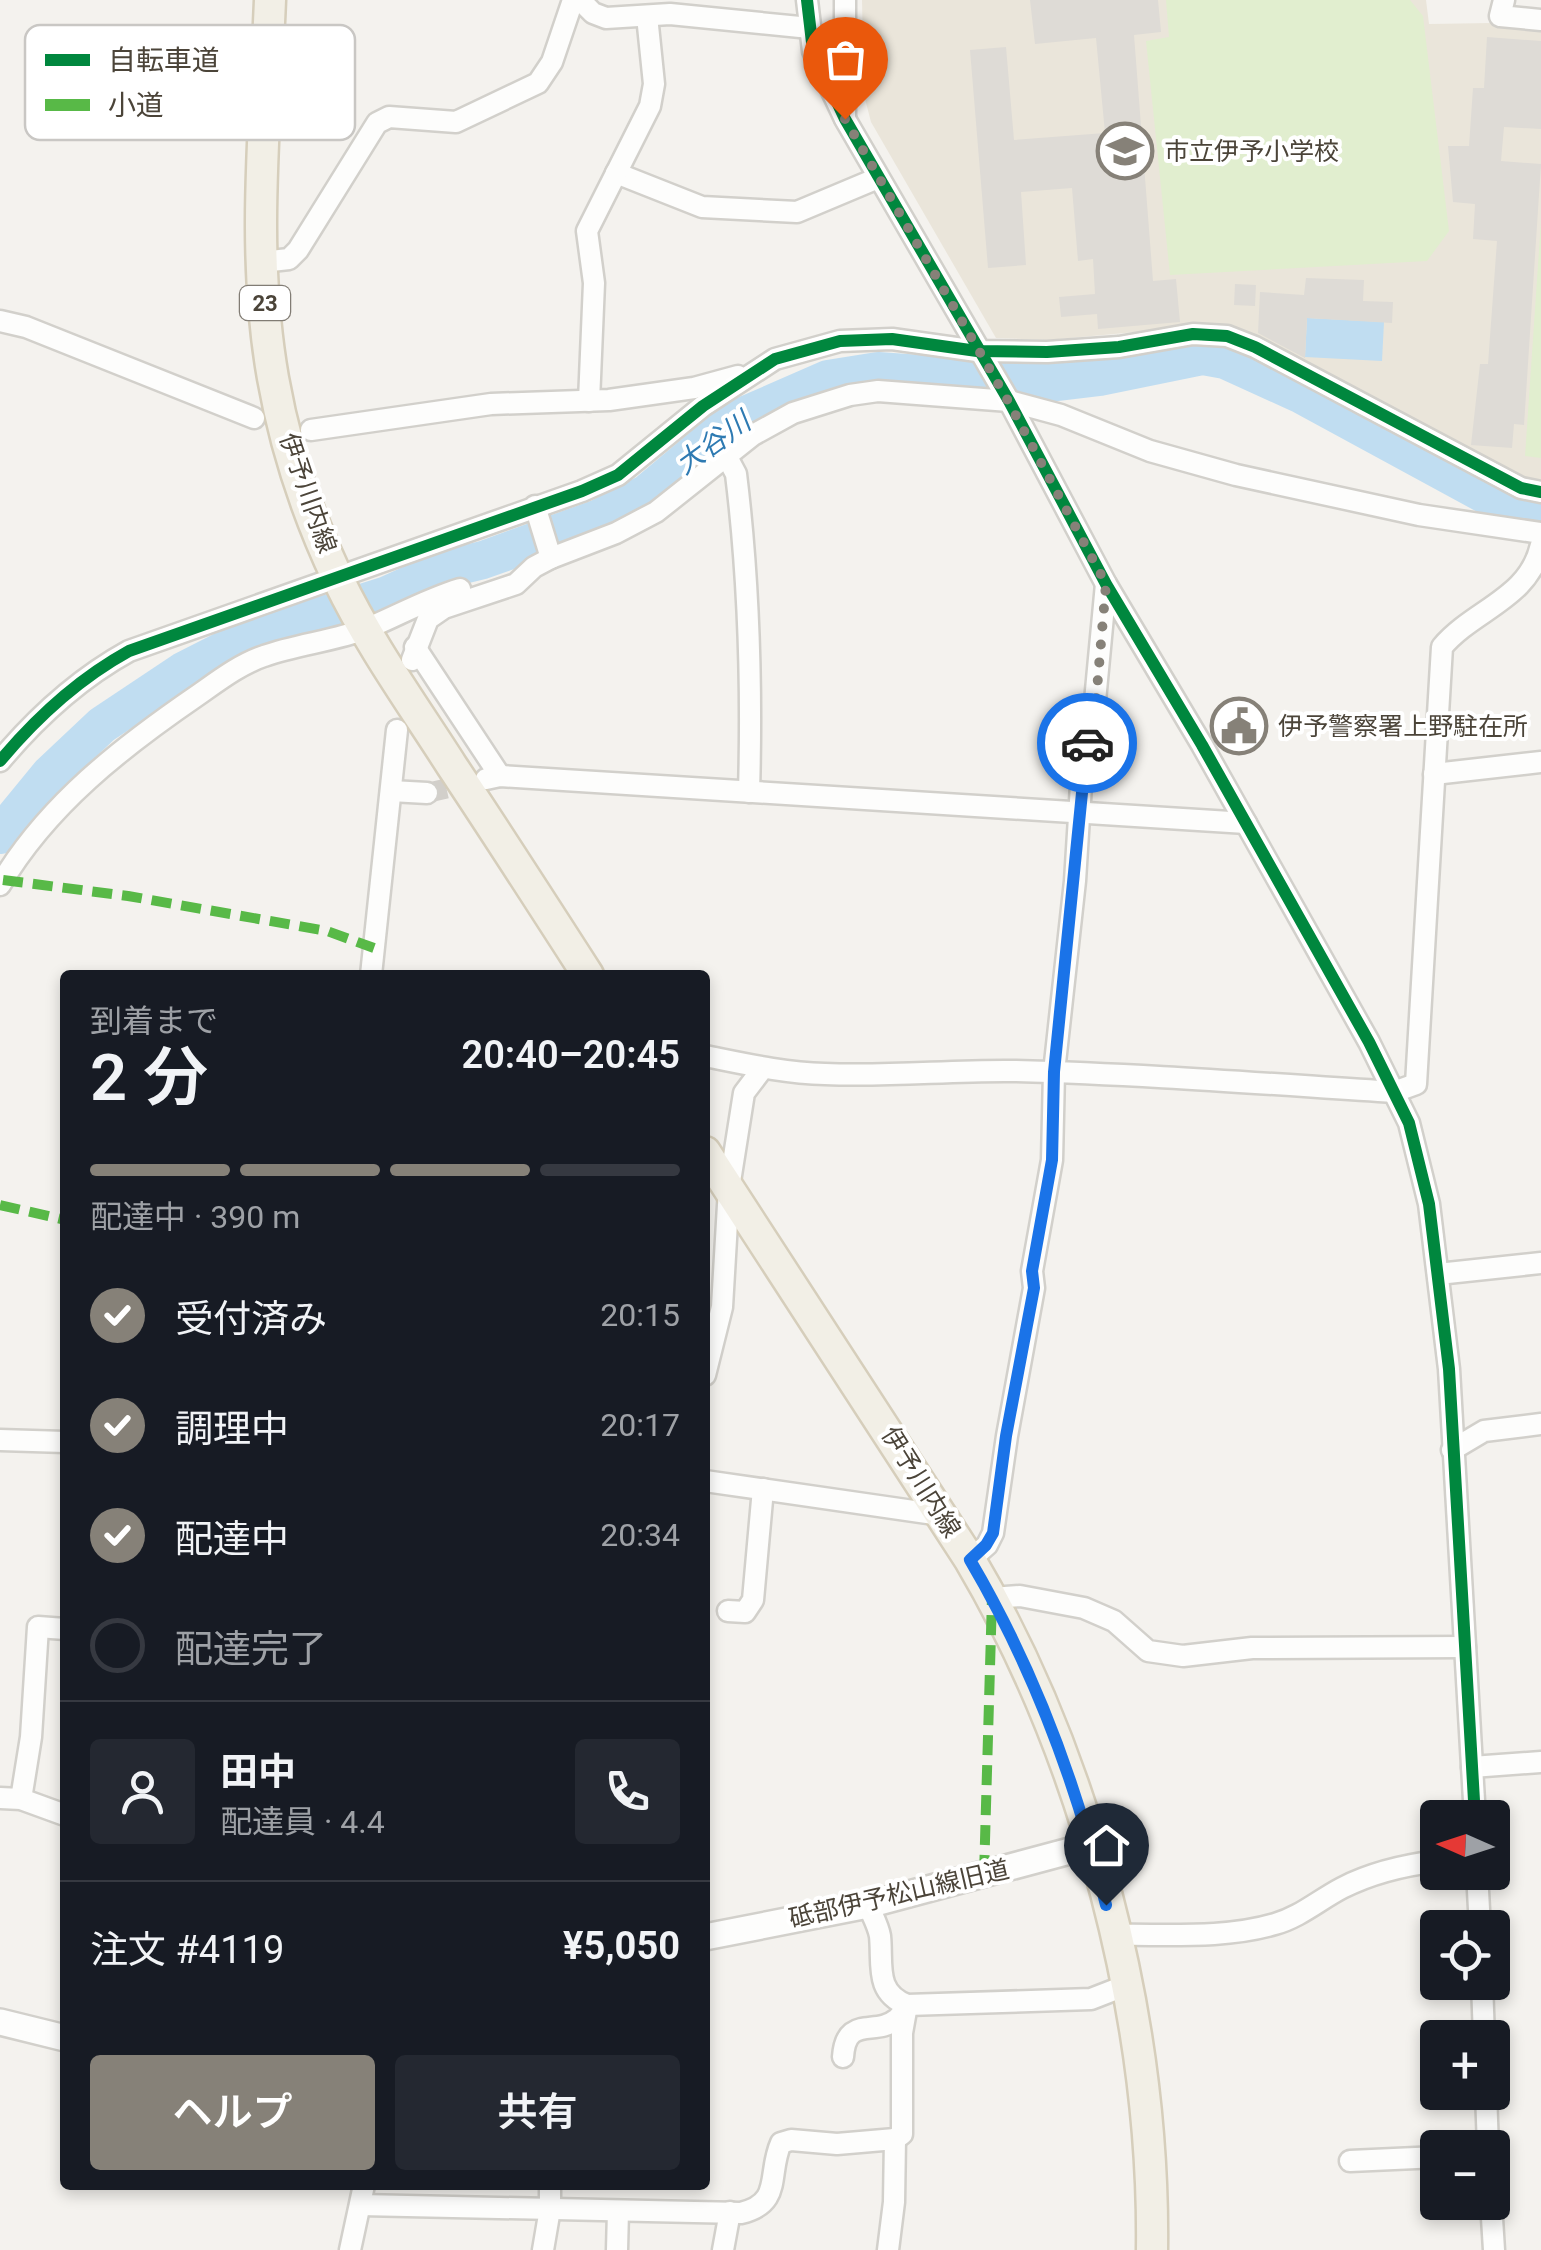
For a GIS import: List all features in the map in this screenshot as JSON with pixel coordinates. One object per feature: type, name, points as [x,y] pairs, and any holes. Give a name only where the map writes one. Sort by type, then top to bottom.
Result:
[{"type":"main road","name":"伊予川内線","points":[[269,25],[270,0]]},
{"type":"main road","name":"伊予川内線","points":[[266,140],[262,262],[273,377],[288,442],[342,586],[585,970]]},
{"type":"main road","name":"伊予川内線","points":[[710,1160],[970,1560],[1043,1707],[1092,1845],[1127,1985],[1152,2164],[1152,2250]]},
{"type":"street","points":[[262,262],[289,259],[298,250],[376,123],[389,118],[456,122],[538,83],[552,62],[576,0],[606,18],[697,16],[810,28]]},
{"type":"street","points":[[807,0],[813,51],[845,119],[1006,398],[1106,584],[1246,823],[1394,1092],[1418,1154],[1449,1369],[1474,1800]]},
{"type":"street","points":[[845,0],[845,119]]},
{"type":"street","points":[[1504,0],[1500,16],[1541,20]]},
{"type":"street","points":[[589,401],[594,283],[587,231],[650,106],[654,84],[646,16]]},
{"type":"street","points":[[616,173],[702,208],[796,212],[878,178]]},
{"type":"street","points":[[0,321],[43,333],[254,418]]},
{"type":"street","points":[[0,761],[20,736],[88,676],[129,651],[300,588],[342,586],[537,511],[618,474],[704,406],[776,359],[840,341],[892,339],[979,354],[1149,344],[1193,334],[1227,336],[1305,372],[1510,482],[1541,492]]},
{"type":"street","points":[[311,430],[491,404],[589,401],[694,388],[759,370]]},
{"type":"street","points":[[0,885],[58,808],[104,764],[151,726],[261,656],[364,625],[616,533],[656,512],[753,436],[793,413],[850,395],[901,390],[1006,398],[1150,450],[1236,475],[1419,515],[1541,533]]},
{"type":"street","points":[[727,457],[736,474],[748,610],[752,707],[749,792]]},
{"type":"street","points":[[537,511],[544,558]]},
{"type":"street","points":[[710,1057],[763,1068],[826,1074],[1054,1072],[1394,1092],[1416,1084],[1442,647],[1518,589],[1530,576],[1541,545]]},
{"type":"street","points":[[544,558],[516,584],[444,608],[428,619],[414,654],[493,777],[1246,823]]},
{"type":"street","points":[[970,1560],[993,1533],[1006,1436],[1034,1288],[1032,1271],[1049,1187],[1054,1072],[1082,769],[1096,701],[1106,584]]},
{"type":"street","points":[[372,970],[397,730]]},
{"type":"street","points":[[1434,774],[1541,762]]},
{"type":"street","points":[[391,791],[427,793]]},
{"type":"street","points":[[710,1354],[722,1307],[729,1188],[744,1093],[763,1068]]},
{"type":"street","points":[[1438,1274],[1541,1263]]},
{"type":"street","points":[[1452,1450],[1484,1432],[1541,1424]]},
{"type":"street","points":[[0,1440],[60,1442]]},
{"type":"street","points":[[710,1482],[941,1515]]},
{"type":"street","points":[[728,1611],[745,1612],[753,1600],[763,1488]]},
{"type":"street","points":[[992,1598],[1020,1596],[1084,1608],[1114,1621],[1148,1651],[1183,1656],[1252,1648],[1465,1647]]},
{"type":"street","points":[[60,1628],[38,1627],[31,1736],[11,1798],[60,1813]]},
{"type":"street","points":[[1472,1767],[1541,1762]]},
{"type":"street","name":"砥部伊予松山線旧道","points":[[710,1936],[868,1905],[1092,1845]]},
{"type":"street","points":[[1114,1935],[1228,1932],[1274,1924],[1303,1913],[1341,1888],[1379,1873],[1420,1865]]},
{"type":"street","points":[[868,1905],[880,1933],[880,1974],[886,1991],[906,2005],[1092,1999],[1127,1985]]},
{"type":"street","points":[[843,2057],[844,2041],[851,2033],[896,2020],[906,2005]]},
{"type":"street","points":[[350,2250],[362,2195],[478,2207],[754,2210],[766,2202],[781,2143],[790,2140],[838,2144],[896,2138],[902,2134],[902,2033],[906,2005]]},
{"type":"street","points":[[0,2022],[60,2037]]},
{"type":"street","points":[[888,2250],[896,2138]]},
{"type":"street","points":[[1350,2161],[1420,2158]]},
{"type":"street","points":[[478,2207],[480,2190]]},
{"type":"street","points":[[543,2250],[550,2190]]},
{"type":"street","points":[[616,2250],[618,2210]]},
{"type":"street","points":[[723,2250],[730,2212]]},
{"type":"street","points":[[1492,2220],[1494,2250]]},
{"type":"shaded area","points":[[862,0],[1426,0],[1429,24],[1491,23],[1541,28],[1541,485],[1519,479],[1376,401],[1180,328],[1048,340],[996,338],[871,122],[864,95]]},
{"type":"green space","points":[[1166,0],[1410,0],[1423,16],[1449,231],[1427,261],[1170,275],[1146,41],[1169,37]]},
{"type":"green space","points":[[1541,221],[1541,458],[1525,456]]},
{"type":"water","points":[[1307,318],[1384,322],[1382,361],[1305,357]]},
{"type":"building","points":[[1030,0],[1158,0],[1161,32],[1134,35],[1153,281],[1176,279],[1180,322],[1098,329],[1097,314],[1061,317],[1059,297],[1095,294],[1093,259],[1078,261],[1072,188],[1021,192],[1026,265],[988,268],[970,50],[1006,47],[1014,140],[1105,133],[1096,38],[1035,44]]},
{"type":"building","points":[[1487,37],[1541,41],[1541,129],[1504,127],[1501,161],[1541,164],[1524,425],[1514,424],[1512,448],[1471,445],[1480,364],[1488,364],[1497,241],[1473,239],[1475,204],[1453,202],[1448,146],[1469,146],[1473,88],[1484,88]]},
{"type":"building","points":[[1306,278],[1364,280],[1363,301],[1393,302],[1392,323],[1307,318],[1305,358],[1258,333],[1260,292],[1304,295]]},
{"type":"building","points":[[1235,284],[1256,285],[1255,306],[1234,305]]},
{"type":"waterway","name":"大谷川","points":[[0,835],[50,774],[102,725],[183,671],[244,640],[387,595],[442,570],[483,560],[599,518],[647,493],[734,420],[828,379],[878,371],[1050,383],[1203,356],[1225,360],[1302,395],[1519,513],[1541,517]]},
{"type":"tunnel","points":[[427,793],[474,782]]},
{"type":"marked path","points":[[3,880],[128,896],[327,931],[374,948]]},
{"type":"marked path","points":[[0,1205],[60,1219]]},
{"type":"marked path","points":[[984,1875],[992,1598]]},
{"type":"cycle path","points":[[807,0],[813,51],[845,119],[1009,401],[1106,584],[1202,745],[1369,1042],[1409,1123],[1429,1204],[1449,1369],[1474,1800]]},
{"type":"cycle path","points":[[0,761],[60,700],[129,651],[582,491],[618,475],[703,406],[775,359],[840,341],[892,339],[977,351],[1047,352],[1119,347],[1193,334],[1227,336],[1255,347],[1521,488],[1541,492]]},
{"type":"way so far","points":[[845,119],[1008,401],[1106,584],[1096,701],[1087,743]]},
{"type":"place","name":"市立伊予小学校","points":[[1125,151]]},
{"type":"place","name":"伊予警察署上野駐在所","points":[[1239,726]]},
{"type":"route","points":[[1087,743],[1054,1072],[1049,1187],[1032,1271],[1034,1288],[1006,1436],[993,1533],[970,1560],[992,1598],[1060,1750],[1092,1845],[1106,1905]]}]
